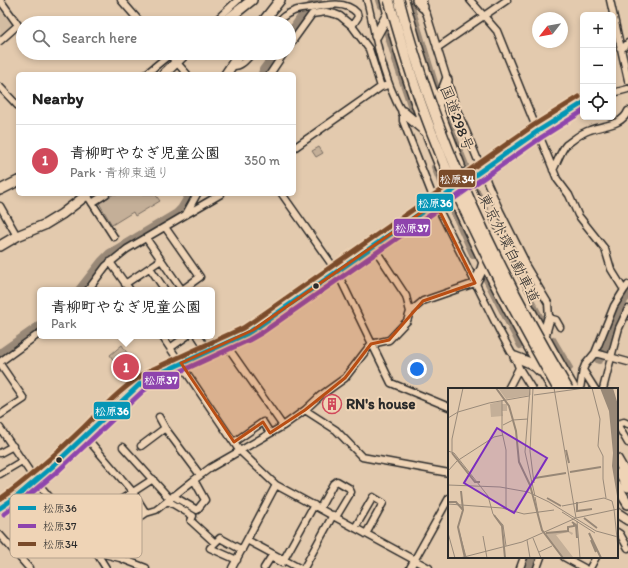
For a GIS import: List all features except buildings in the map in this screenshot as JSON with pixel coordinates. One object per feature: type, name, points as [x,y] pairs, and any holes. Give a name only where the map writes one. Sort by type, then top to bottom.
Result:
[{"type":"highway","points":[[232,16],[252,0]]},
{"type":"highway","points":[[267,16],[280,0]]},
{"type":"highway","points":[[385,0],[404,70],[426,132],[451,192],[484,262],[521,334],[552,388]]},
{"type":"highway","name":"東京外環自動車道","points":[[389,0],[418,96],[450,178],[498,281],[557,388]]},
{"type":"highway","name":"東京外環自動車道","points":[[399,0],[425,87],[445,142],[467,194],[484,232],[518,299],[567,388]]},
{"type":"highway","name":"国道298号","points":[[404,0],[437,106],[466,181],[506,265],[573,388]]},
{"type":"highway","points":[[376,36],[388,14]]},
{"type":"highway","points":[[229,70],[235,60]]},
{"type":"highway","points":[[166,72],[176,62]]},
{"type":"highway","points":[[437,106],[448,80]]},
{"type":"highway","points":[[403,112],[426,132]]},
{"type":"highway","points":[[0,190],[16,181]]},
{"type":"highway","points":[[0,246],[17,236],[44,225],[89,197]]},
{"type":"highway","points":[[491,234],[523,261]]},
{"type":"highway","points":[[475,283],[484,262]]},
{"type":"highway","points":[[544,336],[548,318]]},
{"type":"highway","points":[[515,357],[536,366],[544,374]]},
{"type":"highway","points":[[618,461],[628,466]]},
{"type":"highway","points":[[618,462],[628,478]]},
{"type":"highway","points":[[618,471],[628,486]]},
{"type":"highway","points":[[618,488],[628,504]]},
{"type":"highway","points":[[618,496],[628,513]]},
{"type":"highway","points":[[618,513],[628,520]]},
{"type":"street","points":[[0,0],[16,22]]},
{"type":"street","points":[[121,0],[135,16]]},
{"type":"street","points":[[221,16],[238,0]]},
{"type":"street","points":[[367,0],[389,85],[399,108],[403,112],[402,121],[433,197],[433,201],[429,207]]},
{"type":"street","points":[[470,0],[497,31],[557,179],[569,195],[578,215],[605,249],[611,269],[626,287],[614,306],[595,353],[583,370],[580,388]]},
{"type":"street","points":[[438,48],[507,0]]},
{"type":"street","points":[[610,0],[628,80]]},
{"type":"street","points":[[421,2],[438,48],[456,108],[476,157],[481,165],[487,167]]},
{"type":"street","points":[[284,16],[292,11],[324,5],[342,5],[349,7],[357,13],[358,17],[352,26]]},
{"type":"street","points":[[296,36],[312,14],[326,12],[340,16],[352,26],[369,50],[381,87]]},
{"type":"street","points":[[0,41],[16,27]]},
{"type":"street","points":[[620,48],[624,47],[628,43]]},
{"type":"street","points":[[148,72],[161,60]]},
{"type":"street","points":[[229,70],[241,65],[246,60]]},
{"type":"street","points":[[271,72],[279,60]]},
{"type":"street","points":[[176,62],[185,72]]},
{"type":"street","points":[[296,147],[381,87],[389,85]]},
{"type":"street","points":[[0,87],[16,104]]},
{"type":"street","points":[[616,92],[628,89]]},
{"type":"street","points":[[19,494],[36,482],[138,385],[152,377],[246,334],[259,326],[538,131],[580,104]]},
{"type":"street","points":[[553,170],[566,146],[584,132],[590,129],[616,123],[626,117],[628,112]]},
{"type":"street","points":[[487,167],[485,176],[487,182],[524,259],[523,261],[548,303],[548,318],[556,320],[560,327]]},
{"type":"street","points":[[186,214],[196,196]]},
{"type":"street","points":[[90,287],[106,266],[126,249],[218,196]]},
{"type":"street","points":[[283,196],[337,272],[391,383],[448,407]]},
{"type":"street","points":[[89,197],[114,237]]},
{"type":"street","points":[[0,206],[17,236]]},
{"type":"street","points":[[429,207],[440,212],[510,352],[515,357],[531,388]]},
{"type":"street","points":[[165,227],[200,277],[186,287]]},
{"type":"street","points":[[146,238],[180,287]]},
{"type":"street","points":[[373,246],[406,296],[410,312]]},
{"type":"street","points":[[125,284],[161,260]]},
{"type":"street","points":[[110,262],[128,287]]},
{"type":"street","points":[[150,268],[163,287]]},
{"type":"street","points":[[142,516],[156,510],[200,475],[239,450],[283,426],[304,410],[345,378],[371,344],[390,340],[407,321],[410,312],[423,301],[475,283]]},
{"type":"street","points":[[603,388],[619,328],[628,309]]},
{"type":"street","points":[[0,415],[24,399],[0,363],[37,335]]},
{"type":"street","points":[[164,339],[239,450],[276,485],[429,568]]},
{"type":"street","points":[[170,348],[184,339]]},
{"type":"street","points":[[200,339],[208,351]]},
{"type":"street","points":[[225,343],[283,426]]},
{"type":"street","points":[[595,353],[628,362]]},
{"type":"street","points":[[509,388],[520,368]]},
{"type":"street","points":[[583,370],[594,388]]},
{"type":"street","points":[[304,410],[336,430],[362,457],[448,472]]},
{"type":"street","points":[[159,417],[165,428],[200,475]]},
{"type":"street","points":[[234,442],[263,422],[270,432]]},
{"type":"street","points":[[618,424],[624,422],[628,424]]},
{"type":"street","points":[[618,426],[628,442]]},
{"type":"street","points":[[141,446],[165,428]]},
{"type":"street","points":[[1,431],[13,446],[36,482],[46,494]]},
{"type":"street","points":[[85,436],[133,492]]},
{"type":"street","points":[[0,453],[13,446]]},
{"type":"street","points":[[123,447],[170,499],[193,516],[191,521],[215,543]]},
{"type":"street","points":[[0,474],[22,461]]},
{"type":"street","points":[[130,494],[153,479]]},
{"type":"street","points":[[170,499],[197,510],[205,500],[194,480]]},
{"type":"street","points":[[264,568],[271,557],[282,563],[317,507],[333,484],[337,482],[349,488],[351,492],[334,516],[304,568]]},
{"type":"street","points":[[232,568],[276,485]]},
{"type":"street","points":[[355,528],[373,497],[383,503],[366,534]]},
{"type":"street","points":[[410,568],[448,500]]},
{"type":"street","points":[[0,508],[10,501]]},
{"type":"street","points":[[142,507],[146,513]]},
{"type":"street","points":[[618,533],[628,548]]},
{"type":"street","points":[[0,535],[10,546]]},
{"type":"street","points":[[237,560],[210,548],[220,538],[242,550]]},
{"type":"street","points":[[247,540],[299,568]]},
{"type":"street","points":[[21,558],[29,568]]},
{"type":"street","points":[[101,558],[106,568]]},
{"type":"street","points":[[120,558],[146,568]]},
{"type":"street","points":[[520,568],[524,558]]},
{"type":"street","points":[[537,568],[541,558]]},
{"type":"street","points":[[566,558],[584,568]]},
{"type":"street","points":[[590,568],[595,558]]},
{"type":"highlighted area","points":[[429,207],[434,208],[440,212],[475,283],[423,301],[389,340],[371,344],[345,378],[305,410],[270,433],[263,422],[234,442],[181,363],[253,330]]},
{"type":"shaded area","points":[[0,9],[13,25],[0,36]]},
{"type":"shaded area","points":[[319,147],[323,153],[316,157],[312,151]]},
{"type":"shaded area","points":[[111,196],[156,196],[160,201],[135,216],[133,212],[112,225],[99,203]]},
{"type":"shaded area","points":[[122,345],[143,378],[131,388],[110,355]]},
{"type":"waterway","points":[[296,26],[317,0]]},
{"type":"waterway","points":[[379,0],[381,6]]},
{"type":"waterway","points":[[411,4],[437,89]]},
{"type":"waterway","points":[[386,31],[412,111]]},
{"type":"waterway","points":[[264,72],[272,60]]},
{"type":"waterway","points":[[445,113],[466,165]]},
{"type":"waterway","points":[[434,167],[440,182]]},
{"type":"waterway","points":[[477,191],[489,218]]},
{"type":"waterway","points":[[82,287],[110,254],[177,214],[190,196]]},
{"type":"waterway","points":[[452,209],[473,256]]},
{"type":"waterway","points":[[509,259],[541,318]]},
{"type":"waterway","points":[[486,280],[520,346]]},
{"type":"waterway","points":[[599,359],[605,349],[623,300],[628,294]]},
{"type":"waterway","points":[[0,354],[37,328]]},
{"type":"waterway","points":[[553,339],[570,368]]},
{"type":"waterway","points":[[529,568],[533,558]]},
{"type":"transit line","name":"松原34","points":[[0,499],[43,465],[131,383],[149,371],[243,328],[534,125],[579,97]]},
{"type":"transit line","name":"松原36","points":[[20,494],[54,465],[139,385],[152,377],[246,334],[259,326],[538,131],[580,105]]},
{"type":"transit line","name":"松原37","points":[[30,494],[59,470],[143,391],[155,383],[249,340],[263,332],[542,137],[580,113]]},
{"type":"transit line","name":"松原36","points":[[0,508],[10,501]]},
{"type":"transit line","name":"松原37","points":[[4,514],[10,510]]},
{"type":"place","name":"青柳町やなぎ児童公園","points":[[126,367]]},
{"type":"place","name":"RN's house","points":[[332,404]]}]
